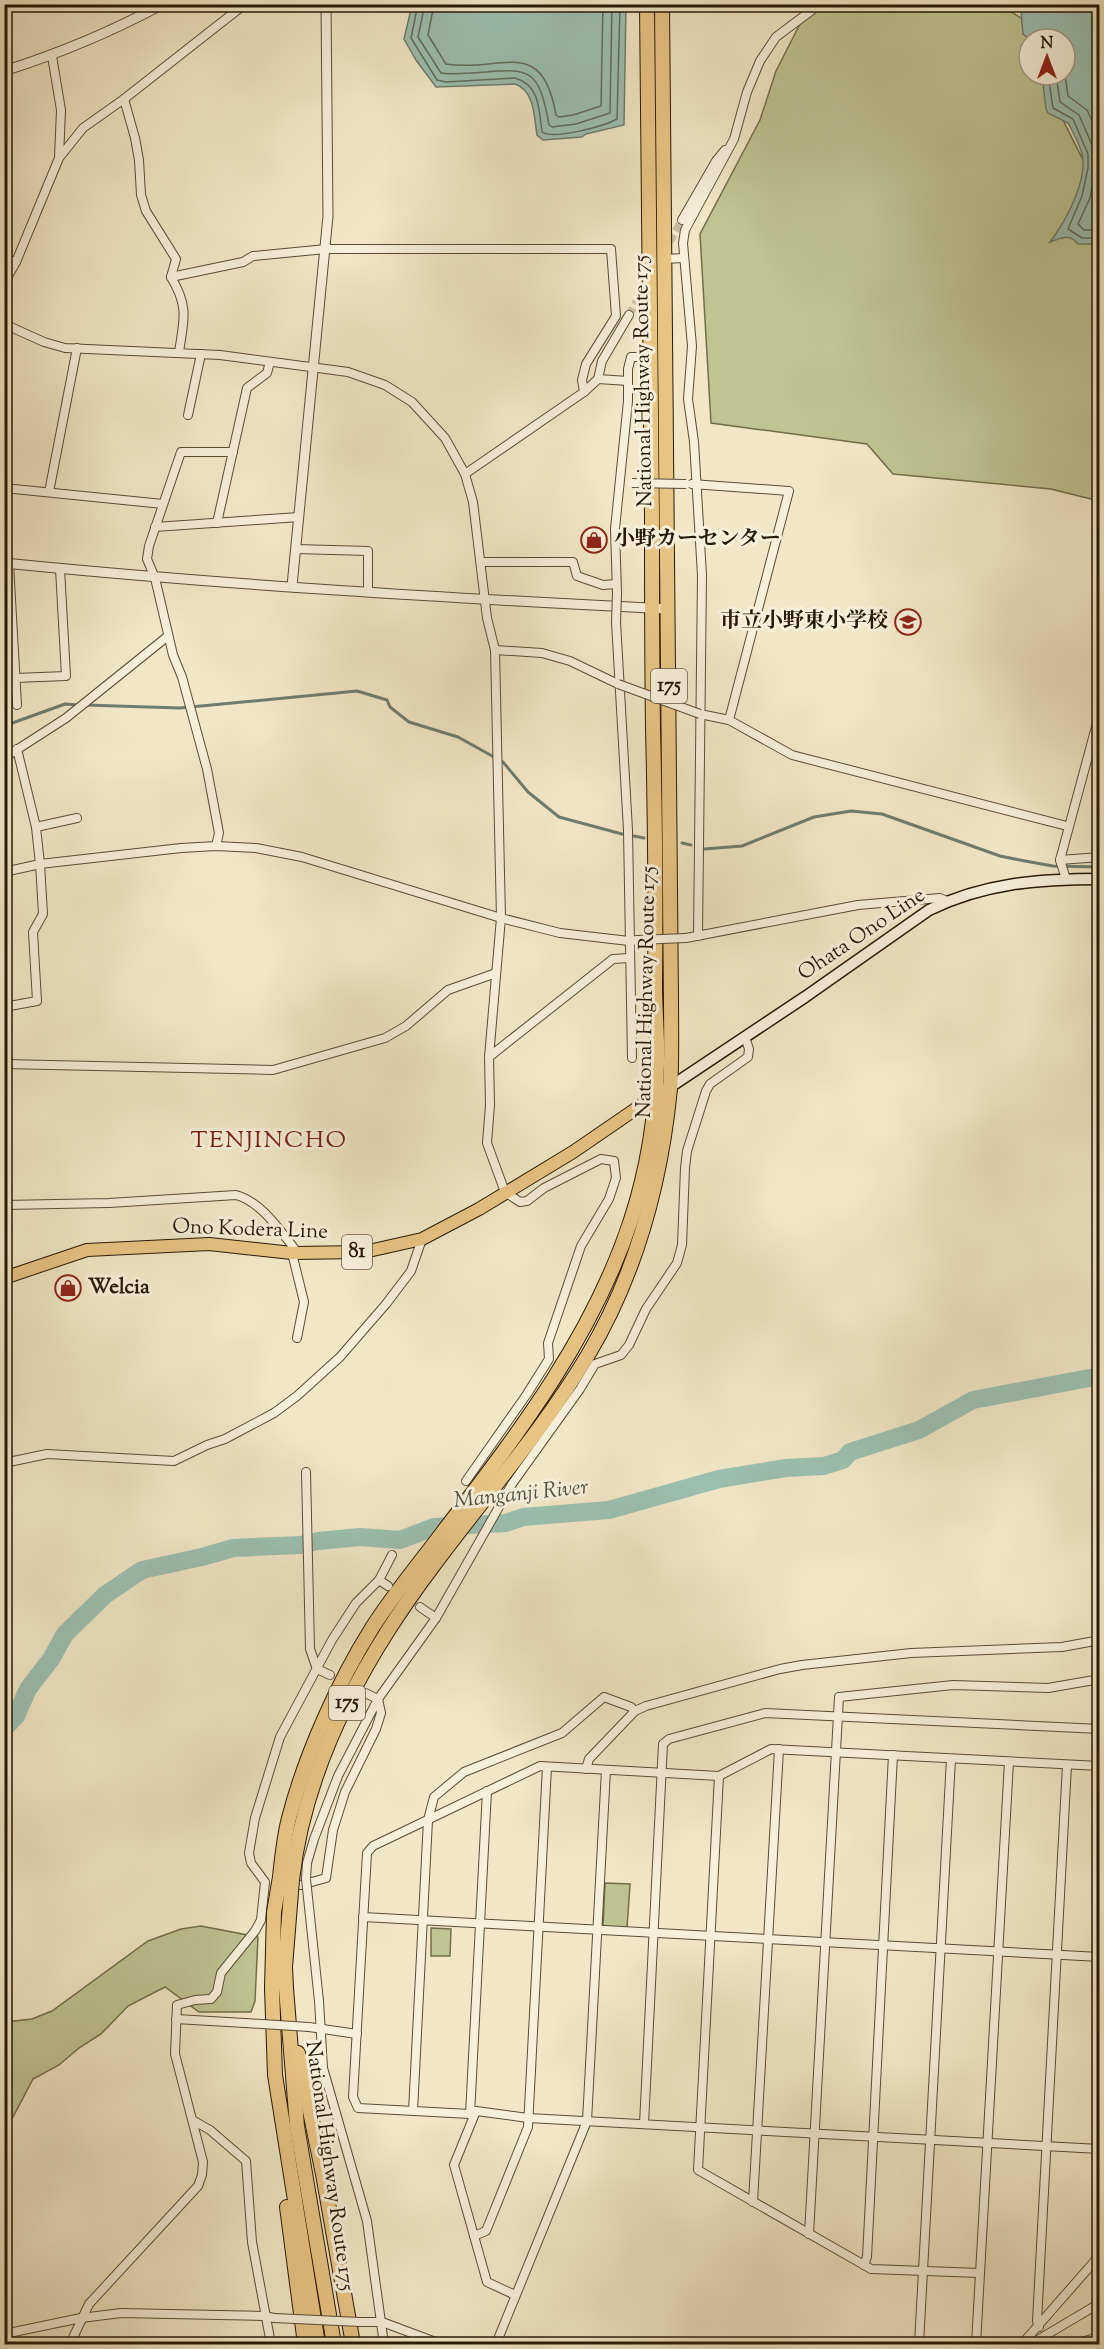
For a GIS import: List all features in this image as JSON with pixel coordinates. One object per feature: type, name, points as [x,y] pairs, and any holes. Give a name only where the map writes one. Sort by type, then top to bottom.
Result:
[{"type":"highway","name":"National Highway Route 175","points":[[293,1878],[288,1821],[302,1773],[326,1718],[372,1628],[532,1414],[577,1342],[595,1309],[632,1219],[643,1174],[656,1094],[647,4]]},
{"type":"highway","name":"National Highway Route 175","points":[[318,2344],[275,2075],[273,2041],[279,1988],[274,1912],[293,1878],[302,1823],[337,1723],[388,1630],[523,1451],[589,1353],[628,1273],[657,1177],[670,1087],[671,988],[662,4]]},
{"type":"highway","name":"National Highway Route 175","points":[[279,1988],[287,2010],[297,2126],[334,2344]]},
{"type":"highway","points":[[287,2010],[302,2068],[323,2174],[353,2344]]},
{"type":"highway","points":[[273,2041],[269,2084],[305,2344]]},
{"type":"main road","name":"Ohata Ono Line","points":[[670,1087],[745,1038],[929,910],[947,901],[993,886],[1066,879],[1100,879]]},
{"type":"main road","name":"Ono Kodera Line","points":[[4,1278],[87,1250],[209,1244],[292,1253],[364,1252],[422,1239],[479,1209],[573,1152],[656,1094],[670,1087]]},
{"type":"street","points":[[4,71],[52,56],[114,31],[164,4]]},
{"type":"street","points":[[4,283],[16,262],[59,158],[83,128],[124,99],[245,4]]},
{"type":"street","points":[[292,586],[328,216],[326,4]]},
{"type":"street","points":[[698,936],[702,575],[694,442],[688,399],[692,346],[684,258],[685,230],[734,139],[747,92],[760,61],[776,37],[820,4]]},
{"type":"street","points":[[52,56],[62,110],[59,158]]},
{"type":"street","points":[[124,99],[135,138],[141,195],[146,211],[176,259],[171,277],[183,296],[184,318],[179,352]]},
{"type":"street","points":[[682,220],[716,161],[734,139]]},
{"type":"street","points":[[171,277],[243,262],[253,256],[326,249],[611,249],[616,316],[585,364],[582,380],[584,392]]},
{"type":"street","points":[[4,258],[16,262]]},
{"type":"street","points":[[663,259],[684,258]]},
{"type":"street","points":[[465,474],[584,392],[598,379],[602,361],[629,315]]},
{"type":"street","points":[[4,324],[44,342],[65,348],[179,352],[348,372],[385,385],[412,402],[445,438],[465,474],[473,502],[487,618],[495,650],[501,918],[489,1057],[490,1105],[487,1143],[505,1192],[515,1200],[527,1201],[544,1188],[601,1159],[614,1161],[616,1166],[616,1178],[609,1199],[581,1246],[548,1342],[549,1359],[466,1480]]},
{"type":"street","points":[[49,492],[77,348]]},
{"type":"street","points":[[188,415],[201,354]]},
{"type":"street","points":[[632,1058],[628,830],[618,684],[615,529],[631,357],[650,357]]},
{"type":"street","points":[[218,523],[247,388],[267,373],[270,362]]},
{"type":"street","points":[[598,379],[628,381]]},
{"type":"street","points":[[216,846],[219,833],[207,769],[182,677],[173,655],[155,578],[147,559],[148,546],[181,452],[233,452]]},
{"type":"street","points":[[620,483],[695,484],[789,490],[729,720]]},
{"type":"street","points":[[4,488],[163,504]]},
{"type":"street","points":[[155,527],[299,517]]},
{"type":"street","points":[[296,549],[368,551],[368,592]]},
{"type":"street","points":[[482,562],[573,562],[577,576],[616,589]]},
{"type":"street","points":[[17,705],[7,563],[155,578],[486,600],[669,609]]},
{"type":"street","points":[[15,678],[66,676],[60,569]]},
{"type":"street","points":[[4,758],[66,718],[168,636]]},
{"type":"street","points":[[495,650],[542,653],[570,661],[618,684],[700,714],[729,720],[792,755],[1067,826]]},
{"type":"street","points":[[1066,879],[1060,860],[1067,826],[1100,712]]},
{"type":"street","points":[[4,1007],[37,1001],[33,932],[43,914],[36,827],[17,750]]},
{"type":"street","points":[[36,827],[77,818]]},
{"type":"street","points":[[4,872],[40,864],[216,846],[256,848],[302,857],[501,918],[560,933],[629,941],[686,938],[858,905],[940,898],[947,901]]},
{"type":"street","points":[[1060,860],[1100,857]]},
{"type":"street","points":[[489,1057],[613,959],[629,958]]},
{"type":"street","points":[[4,1064],[273,1070],[385,1038],[406,1026],[447,990],[496,974]]},
{"type":"street","points":[[384,2344],[367,2221],[324,2068],[319,2001],[293,1878],[307,1863],[338,1776],[378,1699],[436,1618],[512,1484],[580,1389],[595,1364],[621,1355],[629,1345],[646,1309],[677,1263],[682,1245],[685,1168],[694,1125],[710,1084],[748,1057],[749,1049],[745,1038]]},
{"type":"street","points":[[4,1205],[109,1203],[236,1195],[245,1197],[259,1208],[294,1248],[292,1253],[304,1302],[297,1338]]},
{"type":"street","points":[[4,1463],[47,1454],[174,1461],[225,1439],[274,1413],[297,1396],[340,1357],[386,1304],[411,1271],[422,1239]]},
{"type":"street","points":[[306,1472],[310,1649],[317,1668],[330,1675]]},
{"type":"street","points":[[70,2344],[89,2304],[198,2186],[203,2162],[175,2054],[177,2005],[211,1999],[217,1992],[221,1972],[255,1931],[261,1920],[265,1882],[251,1863],[249,1853],[255,1818],[280,1737],[332,1640],[356,1603],[379,1580],[392,1555]]},
{"type":"street","points":[[379,1580],[388,1586]]},
{"type":"street","points":[[420,1607],[436,1618]]},
{"type":"street","points":[[586,1769],[589,1759],[635,1711],[768,1672],[802,1665],[911,1653],[1062,1647],[1100,1640]]},
{"type":"street","points":[[809,2234],[839,1697],[953,1685],[1048,1688],[1100,1679]]},
{"type":"street","points":[[365,1693],[378,1699]]},
{"type":"street","points":[[413,2111],[428,1820],[434,1797],[464,1772],[562,1732],[604,1697],[631,1707],[635,1711]]},
{"type":"street","points":[[265,1882],[301,1886],[326,1878],[333,1830],[345,1792],[376,1729],[381,1713],[378,1699]]},
{"type":"street","points":[[644,2124],[663,1744],[669,1739],[765,1713],[1100,1729]]},
{"type":"street","points":[[1100,1766],[779,1749],[771,1749],[719,1776],[540,1766],[373,1846],[367,1853],[353,2097],[358,2108],[1100,2148]]},
{"type":"street","points":[[753,2202],[779,1749]]},
{"type":"street","points":[[864,2265],[867,2257],[893,1755]]},
{"type":"street","points":[[919,2344],[951,1759]]},
{"type":"street","points":[[976,2344],[1009,1762]]},
{"type":"street","points":[[1039,2327],[1037,2321],[1045,2146],[1067,1765]]},
{"type":"street","points":[[474,2236],[486,2231],[528,2127],[547,1767]]},
{"type":"street","points":[[496,2344],[587,2121],[606,1770]]},
{"type":"street","points":[[719,1776],[698,2170],[871,2268],[980,2273]]},
{"type":"street","points":[[487,1791],[473,2113],[454,2165],[487,2282],[515,2295]]},
{"type":"street","points":[[363,1917],[1100,1957]]},
{"type":"street","points":[[176,2019],[309,2027],[357,2034]]},
{"type":"street","points":[[194,2121],[210,2130],[246,2161],[252,2242],[271,2344]]},
{"type":"street","points":[[1022,2344],[1100,2255]]},
{"type":"street","points":[[1031,2344],[1100,2303]]},
{"type":"street","points":[[4,2334],[81,2318],[121,2313],[264,2316],[382,2322],[441,2344]]},
{"type":"street","points":[[1077,2344],[1100,2337]]},
{"type":"green space","points":[[831,5],[1001,5],[1033,26],[1017,27],[1017,87],[1052,87],[1061,116],[1089,172],[1099,226],[1099,501],[1051,489],[893,474],[867,444],[711,423],[700,234],[760,120],[776,71],[804,16]]},
{"type":"green space","points":[[605,1883],[630,1884],[627,1928],[603,1927]]},
{"type":"green space","points":[[201,1926],[258,1937],[255,2001],[251,2012],[199,2012],[165,1987],[128,2006],[101,2034],[79,2048],[59,2065],[33,2079],[13,2117],[5,2123],[5,2022],[32,2019],[52,2011],[148,1941],[181,1929]]},
{"type":"green space","points":[[431,1928],[451,1929],[450,1956],[431,1956]]},
{"type":"water","points":[[412,5],[626,5],[624,125],[582,137],[543,140],[537,135],[530,98],[522,87],[515,84],[436,87],[404,39]]},
{"type":"water","points":[[1023,5],[1099,5],[1099,244],[1078,244],[1068,237],[1050,242],[1069,212],[1079,188],[1083,164],[1078,142],[1068,123],[1048,113],[1043,87],[1077,87],[1077,27],[1022,27]]},
{"type":"waterway","points":[[85,705],[180,708],[357,691],[387,700],[390,707],[409,722],[458,737],[503,762],[528,792],[559,817],[622,834]]},
{"type":"waterway","points":[[4,726],[65,704],[79,705]]},
{"type":"waterway","points":[[704,849],[742,846],[814,817],[851,811],[882,814],[1000,856],[1053,866],[1100,867]]},
{"type":"waterway","points":[[634,836],[644,838]]},
{"type":"waterway","points":[[682,843],[691,845]]},
{"type":"waterway","name":"Manganji River","points":[[4,1729],[16,1716],[28,1689],[51,1659],[65,1634],[105,1595],[142,1570],[233,1548],[300,1545],[360,1537],[400,1540],[434,1527],[506,1523],[523,1517],[609,1510],[719,1479],[786,1468],[824,1466],[843,1460],[850,1452],[919,1430],[973,1400],[1100,1376]]},
{"type":"tunnel","points":[[629,315],[682,220]]},
{"type":"place","name":"小野カーセンター","points":[[594,540]]},
{"type":"place","name":"市立小野東小学校","points":[[908,622]]},
{"type":"place","name":"Welcia","points":[[68,1288]]},
{"type":"district","name":"TENJINCHO","points":[[269,1141]]}]
